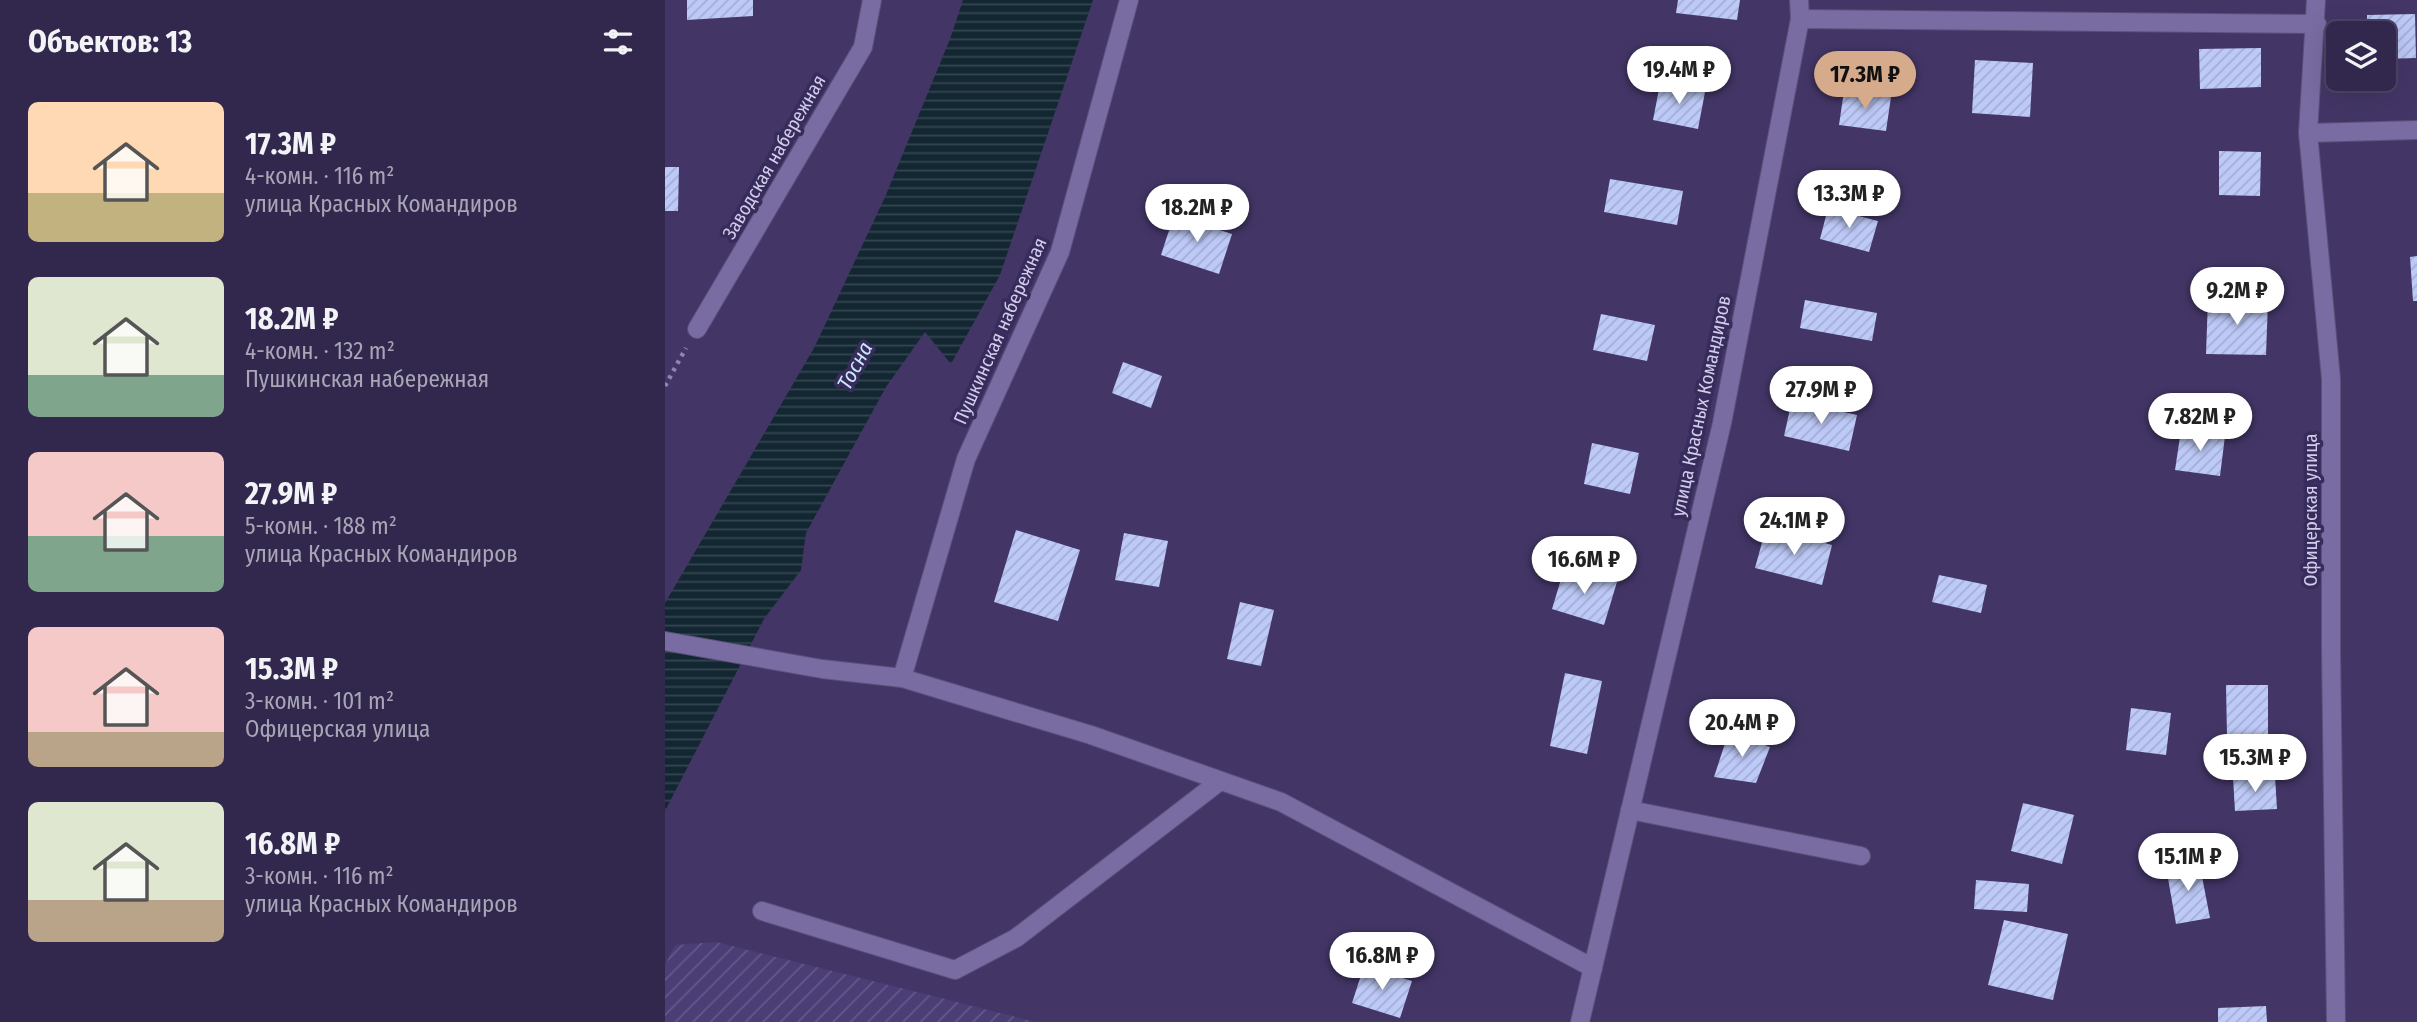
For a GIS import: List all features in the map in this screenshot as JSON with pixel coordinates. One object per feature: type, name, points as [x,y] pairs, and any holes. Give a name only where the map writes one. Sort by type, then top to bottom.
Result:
[{"type":"street","name":"Заводская набережная","points":[[697,329],[863,47],[872,0]]},
{"type":"street","name":"Пушкинская набережная","points":[[902,678],[966,459],[1060,252],[1129,0]]},
{"type":"street","name":"улица Красных Командиров","points":[[1580,1022],[1721,423],[1800,19],[1799,0]]},
{"type":"street","name":"Офицерская улица","points":[[2316,0],[2317,24],[2308,133],[2331,379],[2330,651],[2336,1022]]},
{"type":"street","points":[[1800,19],[2317,24]]},
{"type":"street","points":[[2308,133],[2417,130]]},
{"type":"street","points":[[665,641],[822,669],[902,678],[1091,735],[1220,780],[1281,802],[1593,968]]},
{"type":"street","points":[[762,911],[955,970],[1016,938],[1220,780]]},
{"type":"street","points":[[1630,810],[1861,856]]},
{"type":"path","points":[[665,386],[697,329]]},
{"type":"shaded area","points":[[716,942],[1036,1022],[665,1022],[665,965],[675,945]]},
{"type":"water","name":"Тосна","points":[[963,0],[1093,0],[1000,275],[951,364],[925,332],[886,387],[806,533],[801,570],[764,619],[665,811],[665,603],[814,348],[885,197],[950,39]]},
{"type":"building","points":[[687,0],[753,0],[753,16],[687,20]]},
{"type":"building","points":[[1678,0],[1740,0],[1737,20],[1676,13]]},
{"type":"building","points":[[2415,14],[2416,58],[2396,59],[2396,21],[2367,21],[2367,15]]},
{"type":"building","points":[[2261,48],[2261,87],[2200,89],[2199,49]]},
{"type":"building","points":[[1975,60],[2033,63],[2030,117],[1972,113]]},
{"type":"building","points":[[1660,84],[1705,92],[1698,129],[1653,120]]},
{"type":"building","points":[[1844,91],[1891,97],[1886,131],[1839,125]]},
{"type":"building","points":[[2219,151],[2261,152],[2260,196],[2219,195]]},
{"type":"building","points":[[665,167],[679,167],[678,211],[665,211]]},
{"type":"building","points":[[1610,179],[1683,191],[1677,225],[1604,212]]},
{"type":"building","points":[[1828,208],[1878,221],[1869,252],[1820,239]]},
{"type":"building","points":[[1174,215],[1232,234],[1219,274],[1161,255]]},
{"type":"building","points":[[2417,256],[2417,301],[2413,301],[2410,257]]},
{"type":"building","points":[[2208,299],[2268,301],[2266,355],[2206,354]]},
{"type":"building","points":[[1805,300],[1877,313],[1872,341],[1800,328]]},
{"type":"building","points":[[1601,314],[1655,325],[1647,361],[1593,350]]},
{"type":"building","points":[[1123,362],[1162,376],[1151,408],[1112,393]]},
{"type":"building","points":[[1792,400],[1857,415],[1849,451],[1784,436]]},
{"type":"building","points":[[2181,430],[2225,436],[2220,476],[2175,470]]},
{"type":"building","points":[[1592,443],[1639,453],[1630,494],[1584,484]]},
{"type":"building","points":[[1766,528],[1832,545],[1822,585],[1755,568]]},
{"type":"building","points":[[1016,530],[1080,550],[1058,621],[994,602]]},
{"type":"building","points":[[1124,533],[1168,541],[1159,587],[1115,580]]},
{"type":"building","points":[[1565,566],[1617,582],[1604,625],[1552,609]]},
{"type":"building","points":[[1939,575],[1987,585],[1981,613],[1932,602]]},
{"type":"building","points":[[1240,602],[1274,610],[1261,666],[1227,659]]},
{"type":"building","points":[[1565,673],[1602,681],[1587,754],[1550,746]]},
{"type":"building","points":[[2226,685],[2268,685],[2268,736],[2227,736]]},
{"type":"building","points":[[2131,708],[2171,713],[2166,755],[2126,750]]},
{"type":"building","points":[[1729,731],[1770,747],[1756,783],[1714,777]]},
{"type":"building","points":[[2275,776],[2277,809],[2235,811],[2233,778]]},
{"type":"building","points":[[2023,803],[2074,815],[2062,864],[2011,851]]},
{"type":"building","points":[[2199,861],[2210,918],[2176,924],[2166,867]]},
{"type":"building","points":[[1976,880],[2029,884],[2027,912],[1974,909]]},
{"type":"building","points":[[2004,920],[2068,934],[2053,1000],[1988,985]]},
{"type":"building","points":[[1364,966],[1412,981],[1400,1018],[1352,1003]]},
{"type":"building","points":[[2266,1006],[2267,1022],[2218,1022],[2218,1008]]}]
